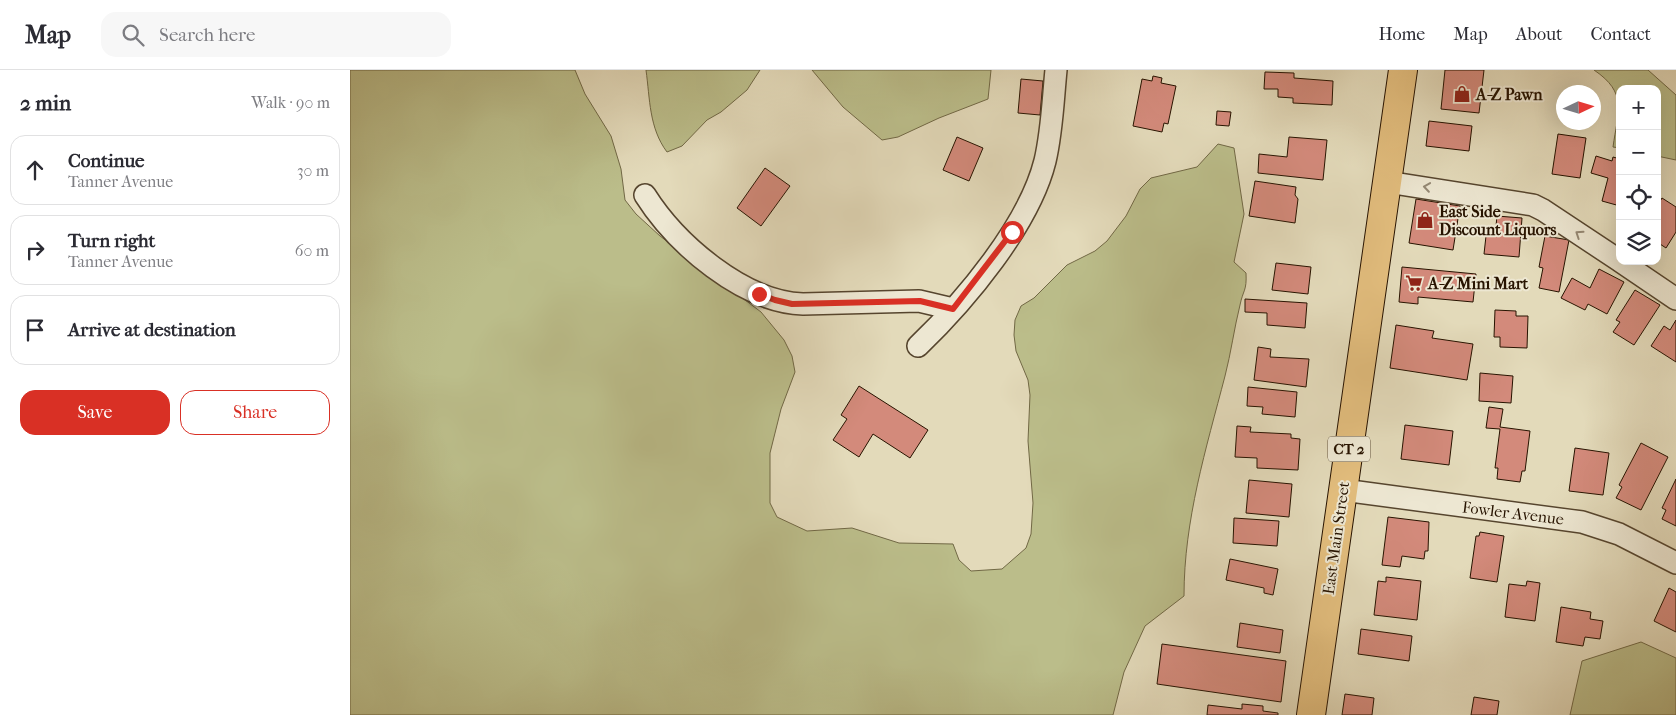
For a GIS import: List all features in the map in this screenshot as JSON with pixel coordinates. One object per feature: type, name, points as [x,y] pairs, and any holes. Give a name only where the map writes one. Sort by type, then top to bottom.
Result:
[{"type":"highway","name":"CT 2","points":[[1387,182],[1403,70]]},
{"type":"highway","name":"East Main Street","points":[[1311,715],[1387,182]]},
{"type":"street","points":[[918,346],[953,309],[1005,244],[1039,178],[1046,159],[1056,70]]},
{"type":"street","points":[[1387,182],[1533,205],[1616,258]]},
{"type":"street","points":[[645,195],[667,225],[691,249],[733,279],[770,299],[785,303],[803,304],[920,301],[953,309]]},
{"type":"street","points":[[1626,265],[1676,298]]},
{"type":"street","name":"Fowler Avenue","points":[[1343,490],[1582,522],[1619,534],[1676,563]]},
{"type":"green space","points":[[350,70],[575,70],[585,94],[611,136],[621,169],[625,200],[636,214],[660,236],[761,312],[784,340],[792,356],[795,372],[781,409],[770,453],[770,503],[777,517],[807,531],[852,528],[899,543],[953,544],[959,560],[971,571],[1002,569],[1026,548],[1031,534],[1033,503],[1028,441],[1030,395],[1028,380],[1016,351],[1014,335],[1015,320],[1021,306],[1034,298],[1067,265],[1095,251],[1107,241],[1126,216],[1140,189],[1151,178],[1197,167],[1218,144],[1234,148],[1244,214],[1234,262],[1246,273],[1246,283],[1197,485],[1188,540],[1184,596],[1145,626],[1124,672],[1113,715],[350,715]]},
{"type":"green space","points":[[646,70],[760,70],[747,90],[721,112],[707,120],[682,146],[667,152],[661,143],[654,123]]},
{"type":"green space","points":[[812,70],[991,70],[988,99],[939,118],[898,137],[882,140],[843,107]]},
{"type":"green space","points":[[1594,70],[1648,70],[1676,95],[1676,160],[1661,157],[1661,85],[1616,85],[1616,95],[1605,78]]},
{"type":"green space","points":[[1616,127],[1616,147],[1613,147]]},
{"type":"green space","points":[[1641,642],[1676,658],[1676,715],[1570,715],[1582,661]]},
{"type":"building","name":"A-Z Pawn","points":[[1445,70],[1484,70],[1479,113],[1441,109]]},
{"type":"building","points":[[1265,72],[1294,73],[1294,78],[1333,81],[1332,105],[1293,103],[1293,98],[1278,97],[1278,89],[1264,89]]},
{"type":"building","points":[[1153,76],[1162,78],[1161,83],[1176,86],[1168,124],[1164,123],[1162,132],[1133,126],[1142,79],[1152,81]]},
{"type":"building","points":[[1021,79],[1043,81],[1040,115],[1018,113]]},
{"type":"building","points":[[1217,111],[1231,112],[1229,126],[1216,125]]},
{"type":"building","points":[[1429,121],[1472,126],[1469,151],[1426,146]]},
{"type":"building","points":[[1558,134],[1586,138],[1580,178],[1552,174]]},
{"type":"building","points":[[957,137],[983,148],[969,181],[943,170]]},
{"type":"building","points":[[1289,137],[1327,140],[1323,180],[1258,173],[1259,154],[1287,157]]},
{"type":"building","points":[[1596,156],[1612,161],[1613,157],[1616,158],[1616,205],[1602,201],[1608,178],[1591,173]]},
{"type":"building","points":[[765,168],[790,186],[761,226],[737,208]]},
{"type":"building","points":[[1255,181],[1296,187],[1295,195],[1298,199],[1295,223],[1249,216]]},
{"type":"building","points":[[1662,198],[1676,207],[1676,232],[1666,248],[1661,245]]},
{"type":"building","points":[[1416,199],[1460,206],[1453,250],[1409,243]]},
{"type":"building","points":[[1497,216],[1522,218],[1519,257],[1484,254],[1486,236],[1495,236]]},
{"type":"building","points":[[1545,236],[1569,240],[1559,292],[1539,288],[1543,268],[1539,267]]},
{"type":"building","points":[[1276,263],[1311,267],[1308,294],[1272,290]]},
{"type":"building","points":[[1402,267],[1476,274],[1473,302],[1418,297],[1418,304],[1399,302]]},
{"type":"building","points":[[1599,269],[1624,282],[1607,314],[1588,304],[1585,310],[1561,298],[1572,278],[1590,288]]},
{"type":"building","points":[[1635,290],[1660,305],[1634,345],[1613,332],[1620,322],[1616,320]]},
{"type":"building","points":[[1245,299],[1307,303],[1305,328],[1267,325],[1267,313],[1245,312]]},
{"type":"building","points":[[1495,310],[1516,311],[1516,316],[1528,316],[1527,348],[1500,347],[1500,337],[1494,337]]},
{"type":"building","points":[[1676,320],[1676,362],[1651,346],[1664,326],[1670,330]]},
{"type":"building","points":[[1396,325],[1434,331],[1432,338],[1473,344],[1467,380],[1390,368]]},
{"type":"building","points":[[1258,347],[1271,349],[1270,357],[1309,359],[1306,387],[1254,380]]},
{"type":"building","points":[[1480,373],[1513,376],[1511,403],[1479,401]]},
{"type":"building","points":[[859,386],[928,430],[910,458],[873,434],[859,457],[833,440],[847,419],[841,415]]},
{"type":"building","points":[[1248,387],[1297,392],[1295,417],[1262,414],[1263,407],[1247,406]]},
{"type":"building","points":[[1489,407],[1503,409],[1500,427],[1530,431],[1525,471],[1522,471],[1520,482],[1497,479],[1498,468],[1495,468],[1500,429],[1486,428]]},
{"type":"building","points":[[1405,425],[1453,431],[1449,465],[1401,459]]},
{"type":"building","points":[[1237,426],[1251,427],[1250,432],[1291,434],[1291,438],[1300,439],[1298,470],[1257,468],[1257,458],[1235,457]]},
{"type":"building","points":[[1641,443],[1668,457],[1641,510],[1616,498],[1622,487],[1619,485]]},
{"type":"building","points":[[1575,448],[1609,453],[1603,495],[1569,491]]},
{"type":"building","points":[[1676,479],[1676,526],[1662,519],[1666,510],[1662,508]]},
{"type":"building","points":[[1249,480],[1292,484],[1289,517],[1246,513]]},
{"type":"building","points":[[1388,517],[1429,522],[1428,551],[1425,551],[1424,559],[1402,556],[1400,567],[1382,565]]},
{"type":"building","points":[[1234,518],[1279,521],[1277,546],[1233,543]]},
{"type":"building","points":[[1480,532],[1504,536],[1497,582],[1470,578],[1476,536],[1479,536]]},
{"type":"building","points":[[1230,559],[1278,569],[1273,595],[1264,593],[1264,588],[1226,580]]},
{"type":"building","points":[[1386,577],[1421,581],[1417,620],[1374,615],[1378,581],[1386,582]]},
{"type":"building","points":[[1527,581],[1540,583],[1535,621],[1505,617],[1509,584],[1526,586]]},
{"type":"building","points":[[1669,588],[1676,592],[1676,632],[1654,621]]},
{"type":"building","points":[[1561,607],[1591,612],[1590,619],[1603,621],[1600,639],[1585,637],[1583,646],[1556,642]]},
{"type":"building","points":[[1240,623],[1283,630],[1280,653],[1237,647]]},
{"type":"building","points":[[1361,629],[1412,636],[1409,661],[1358,654]]},
{"type":"building","points":[[1162,644],[1286,661],[1281,702],[1157,684]]},
{"type":"building","points":[[1345,694],[1374,698],[1372,715],[1342,715]]},
{"type":"building","points":[[1474,697],[1499,701],[1497,715],[1471,715]]},
{"type":"building","points":[[1242,704],[1263,706],[1263,711],[1278,713],[1278,715],[1207,715],[1208,705],[1242,709]]},
{"type":"place","name":"A-Z Pawn","points":[[1462,94]]},
{"type":"place","name":"East Side Discount Liquors","points":[[1425,220]]},
{"type":"place","name":"A-Z Mini Mart","points":[[1414,283]]},
{"type":"route","points":[[759,294],[792,304],[920,301],[936,303],[953,309],[1005,244],[1012,232]]}]
